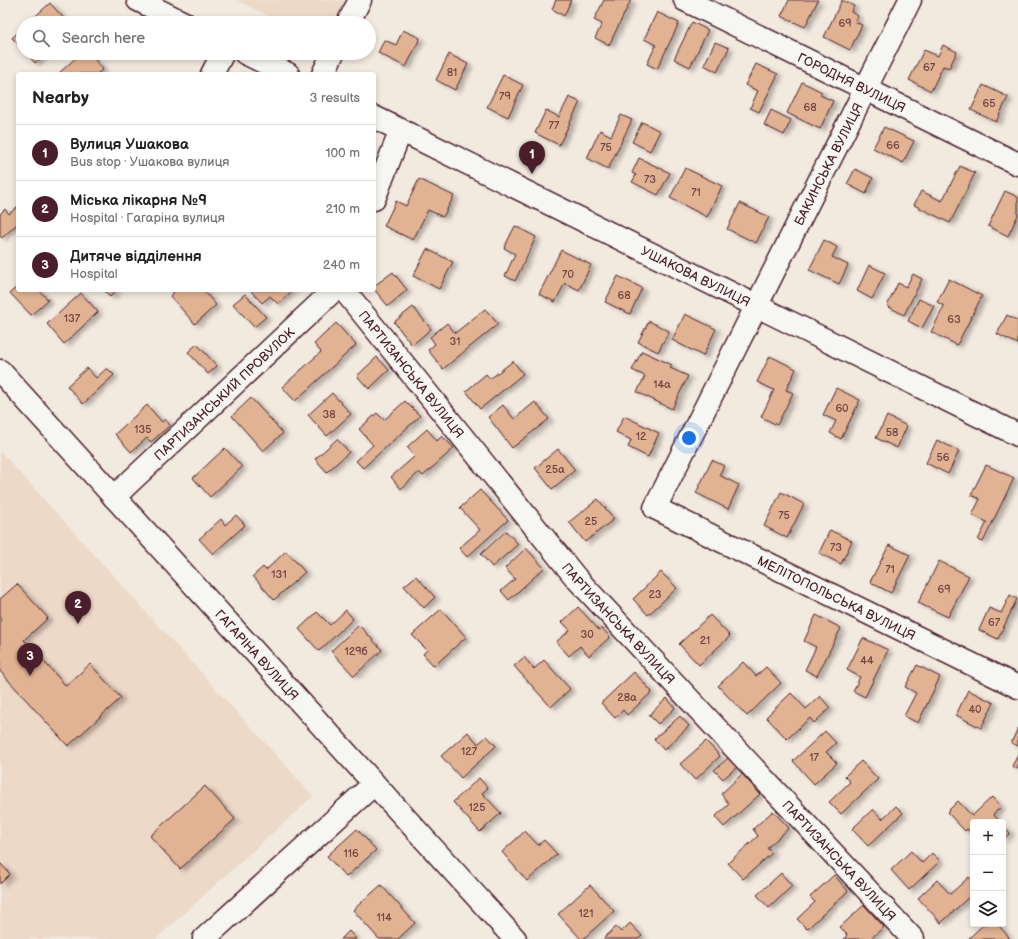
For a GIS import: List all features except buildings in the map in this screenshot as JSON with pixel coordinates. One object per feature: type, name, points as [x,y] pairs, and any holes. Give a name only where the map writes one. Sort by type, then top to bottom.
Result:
[{"type":"street","points":[[138,0],[170,16]]},
{"type":"street","points":[[352,16],[360,0]]},
{"type":"street","name":"ГОРОДНЯ ВУЛИЦЯ","points":[[685,0],[1018,164]]},
{"type":"street","name":"БАКИНСЬКА ВУЛИЦЯ","points":[[655,508],[910,0]]},
{"type":"street","points":[[213,72],[219,60]]},
{"type":"street","points":[[259,60],[284,72]]},
{"type":"street","points":[[324,72],[330,60]]},
{"type":"street","name":"УШАКОВА ВУЛИЦЯ","points":[[376,118],[1018,435]]},
{"type":"street","points":[[376,194],[401,130]]},
{"type":"street","name":"ПАРТИЗАНСЬКИЙ ПРОВУЛОК","points":[[114,497],[332,292]]},
{"type":"street","name":"ПАРТИЗАНСЬКА ВУЛИЦЯ","points":[[346,292],[577,579],[913,939]]},
{"type":"street","name":"ГАГАРІНА ВУЛИЦЯ","points":[[0,371],[515,939]]},
{"type":"street","name":"МЕЛІТОПОЛЬСЬКА ВУЛИЦЯ","points":[[655,508],[1018,687]]},
{"type":"street","points":[[204,939],[374,784]]},
{"type":"shaded area","points":[[236,0],[348,0],[340,16],[269,16]]},
{"type":"shaded area","points":[[0,451],[313,796],[156,939],[0,939]]},
{"type":"place","name":"Вулиця Ушакова","points":[[532,174]]},
{"type":"place","name":"Міська лікарня №9","points":[[78,624]]},
{"type":"place","name":"Дитяче відділення","points":[[30,676]]}]
